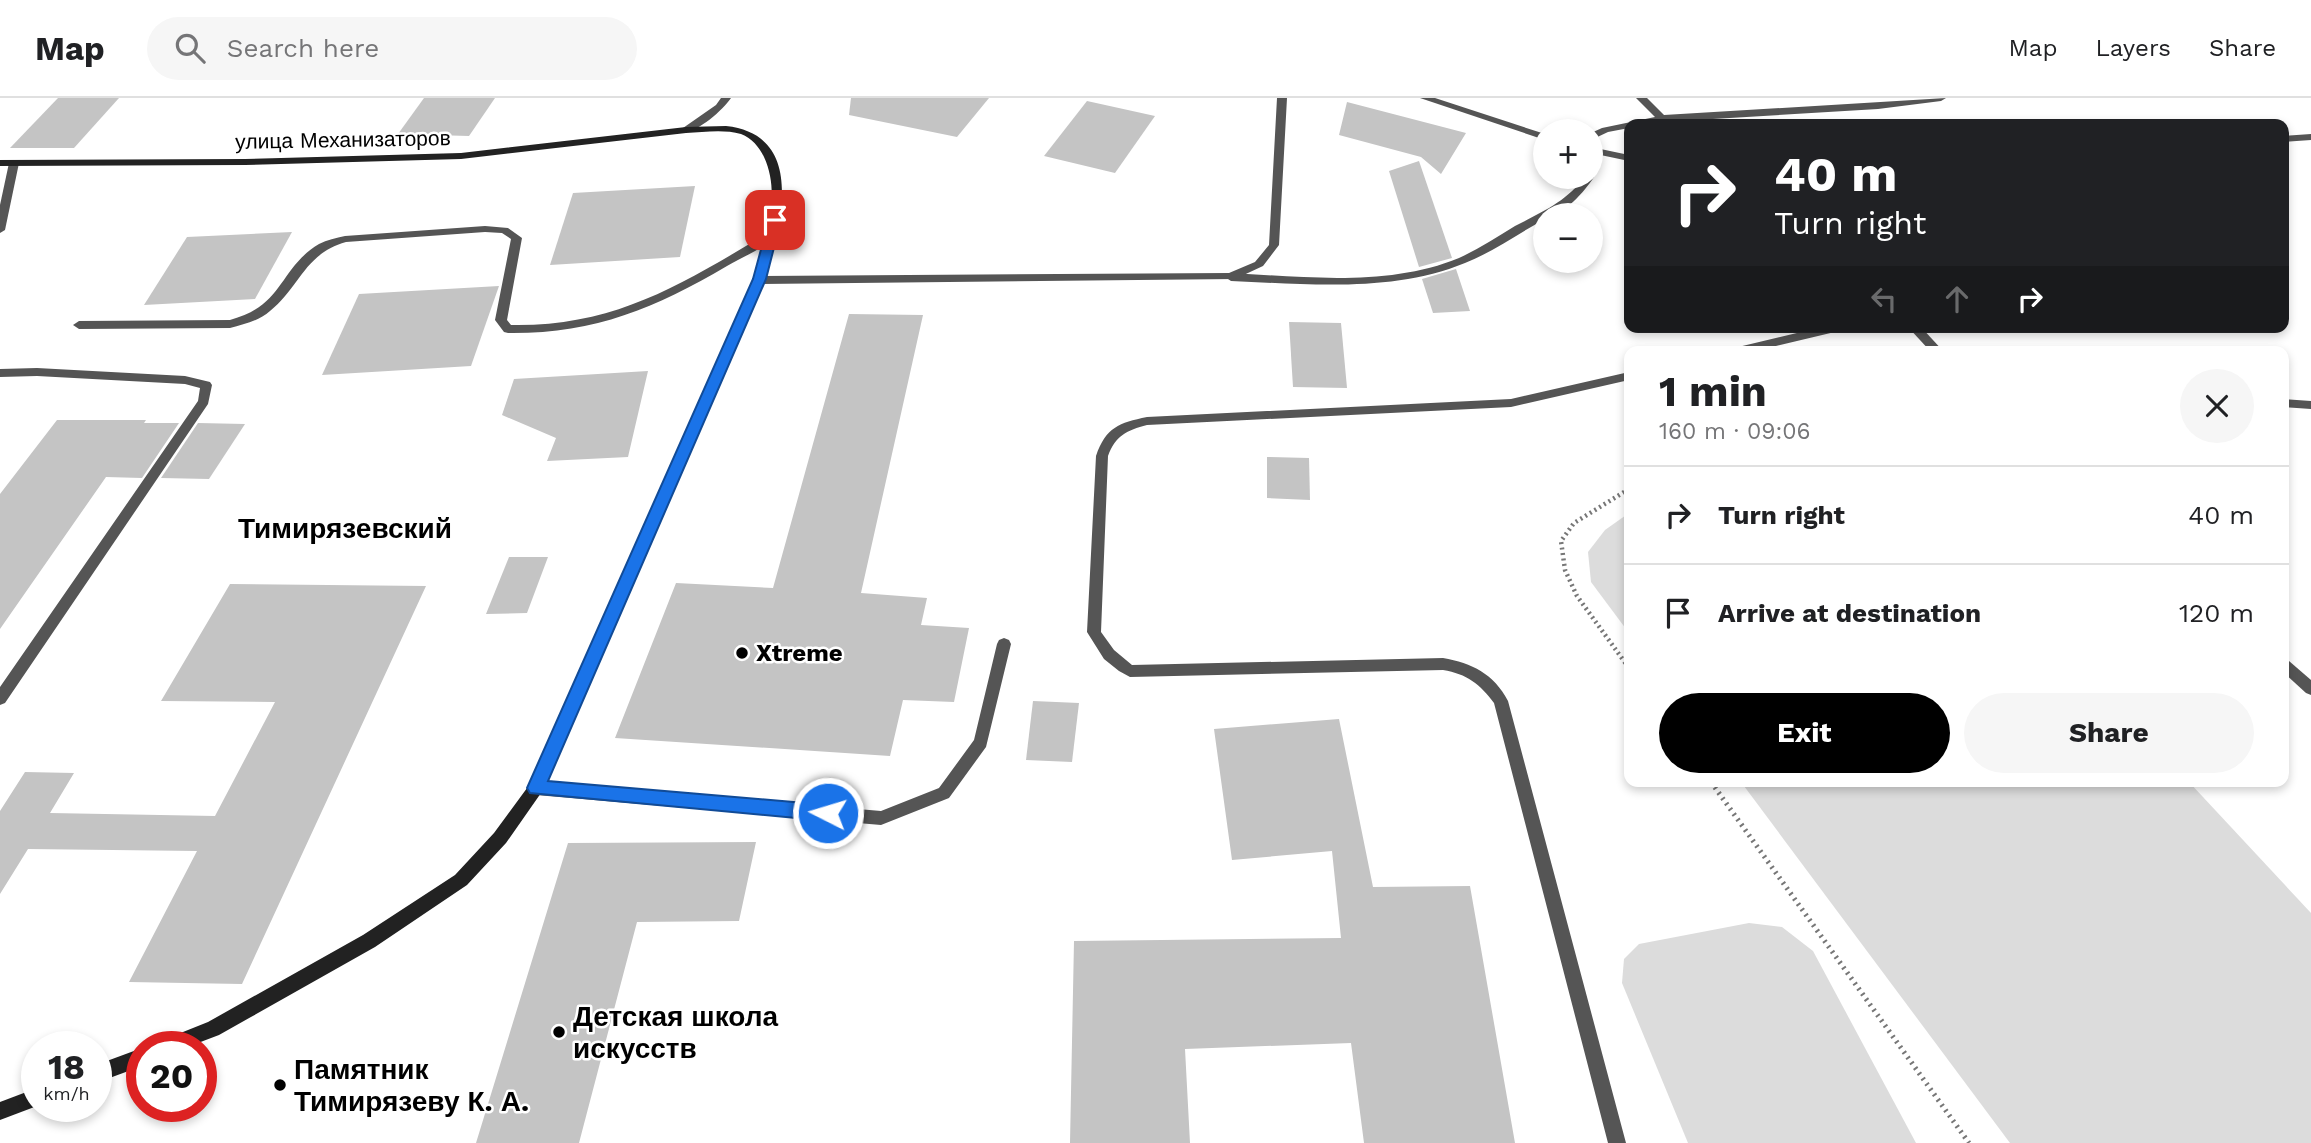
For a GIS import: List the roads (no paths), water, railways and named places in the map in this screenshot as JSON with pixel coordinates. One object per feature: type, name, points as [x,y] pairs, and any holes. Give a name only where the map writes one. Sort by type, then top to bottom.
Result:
[{"type":"street","points":[[686,130],[720,107],[726,98]]},
{"type":"street","points":[[1231,278],[1259,264],[1274,245],[1282,98]]},
{"type":"street","points":[[1425,98],[1533,133]]},
{"type":"street","points":[[1641,98],[1662,118]]},
{"type":"street","points":[[1658,119],[1878,106],[1941,98]]},
{"type":"street","points":[[1603,131],[1624,126]]},
{"type":"street","name":"улица Механизаторов","points":[[0,163],[245,162],[461,156],[686,130],[742,131],[759,140],[770,157],[776,175],[778,205],[759,279],[536,788],[500,838],[461,880],[369,941],[208,1031]]},
{"type":"street","points":[[2289,139],[2311,137]]},
{"type":"street","points":[[1603,153],[1624,157]]},
{"type":"street","points":[[0,230],[13,163]]},
{"type":"street","points":[[759,279],[1391,279],[1457,263],[1551,211],[1581,189]]},
{"type":"street","points":[[79,325],[230,324],[250,321],[271,307],[307,261],[323,247],[345,239],[485,229],[504,230],[517,238],[501,320],[508,329],[558,328],[618,316],[654,303],[772,235]]},
{"type":"street","points":[[1777,333],[1784,340]]},
{"type":"street","points":[[1759,346],[1814,333]]},
{"type":"street","points":[[1919,333],[1932,346]]},
{"type":"street","points":[[0,373],[37,372],[185,380],[206,385],[204,401],[0,699]]},
{"type":"street","points":[[1617,1143],[1501,701],[1485,678],[1465,667],[1443,664],[1130,671],[1117,664],[1102,649],[1094,632],[1102,456],[1107,440],[1121,427],[1147,421],[1511,403],[1624,377]]},
{"type":"street","points":[[2289,403],[2311,405]]},
{"type":"street","points":[[536,788],[881,818],[944,793],[981,742],[1004,644]]},
{"type":"street","points":[[2289,669],[2311,689]]},
{"type":"street","points":[[0,1111],[21,1103]]},
{"type":"place","name":"Xtreme","points":[[742,653]]},
{"type":"place","name":"Детская школа искусств","points":[[559,1032]]},
{"type":"place","name":"Памятник Тимирязеву К. А.","points":[[280,1085]]},
{"type":"district","name":"Тимирязевский","points":[[345,528]]}]
